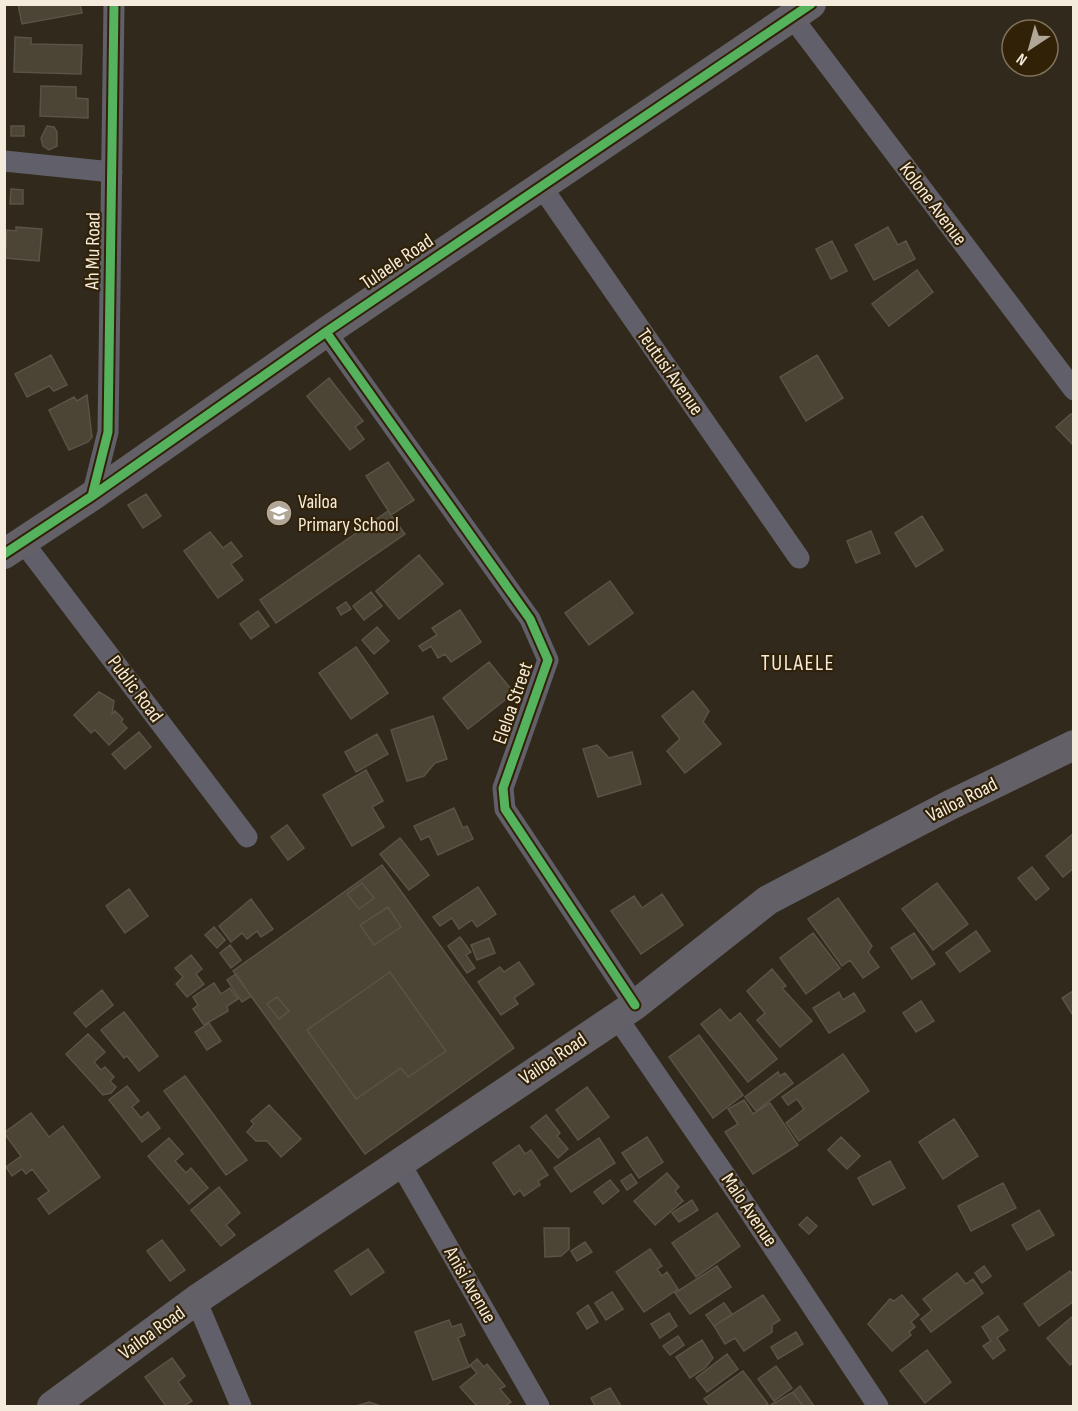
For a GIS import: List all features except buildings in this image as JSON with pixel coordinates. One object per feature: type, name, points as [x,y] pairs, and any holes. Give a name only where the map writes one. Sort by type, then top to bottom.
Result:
[{"type":"main road","name":"Tulaele Road","points":[[14,548],[326,332],[802,11]]},
{"type":"main road","name":"Vailoa Road","points":[[52,1407],[196,1300],[625,1010],[768,900],[1074,745]]},
{"type":"street","name":"Ah Mu Road","points":[[92,496],[108,432],[114,4]]},
{"type":"street","name":"Kolone Avenue","points":[[802,11],[1074,390]]},
{"type":"street","points":[[4,161],[112,172]]},
{"type":"street","name":"Teutusi Avenue","points":[[541,186],[799,558]]},
{"type":"street","name":"Eleloa Street","points":[[326,332],[530,619],[548,660],[503,788],[505,809],[625,1010]]},
{"type":"street","name":"Public Road","points":[[14,548],[247,837]]},
{"type":"street","name":"Malo Avenue","points":[[625,1010],[738,1194],[878,1407]]},
{"type":"street","name":"Anisi Avenue","points":[[400,1163],[539,1407]]},
{"type":"street","points":[[196,1300],[241,1407]]},
{"type":"cycle path","points":[[92,496],[108,432],[114,4]]},
{"type":"cycle path","points":[[4,554],[92,496],[326,332],[811,4]]},
{"type":"cycle path","points":[[326,332],[530,619],[548,660],[503,788],[505,809],[635,1005]]},
{"type":"place","name":"Vailoa Primary School","points":[[279,513]]},
{"type":"district","name":"TULAELE","points":[[798,663]]}]
